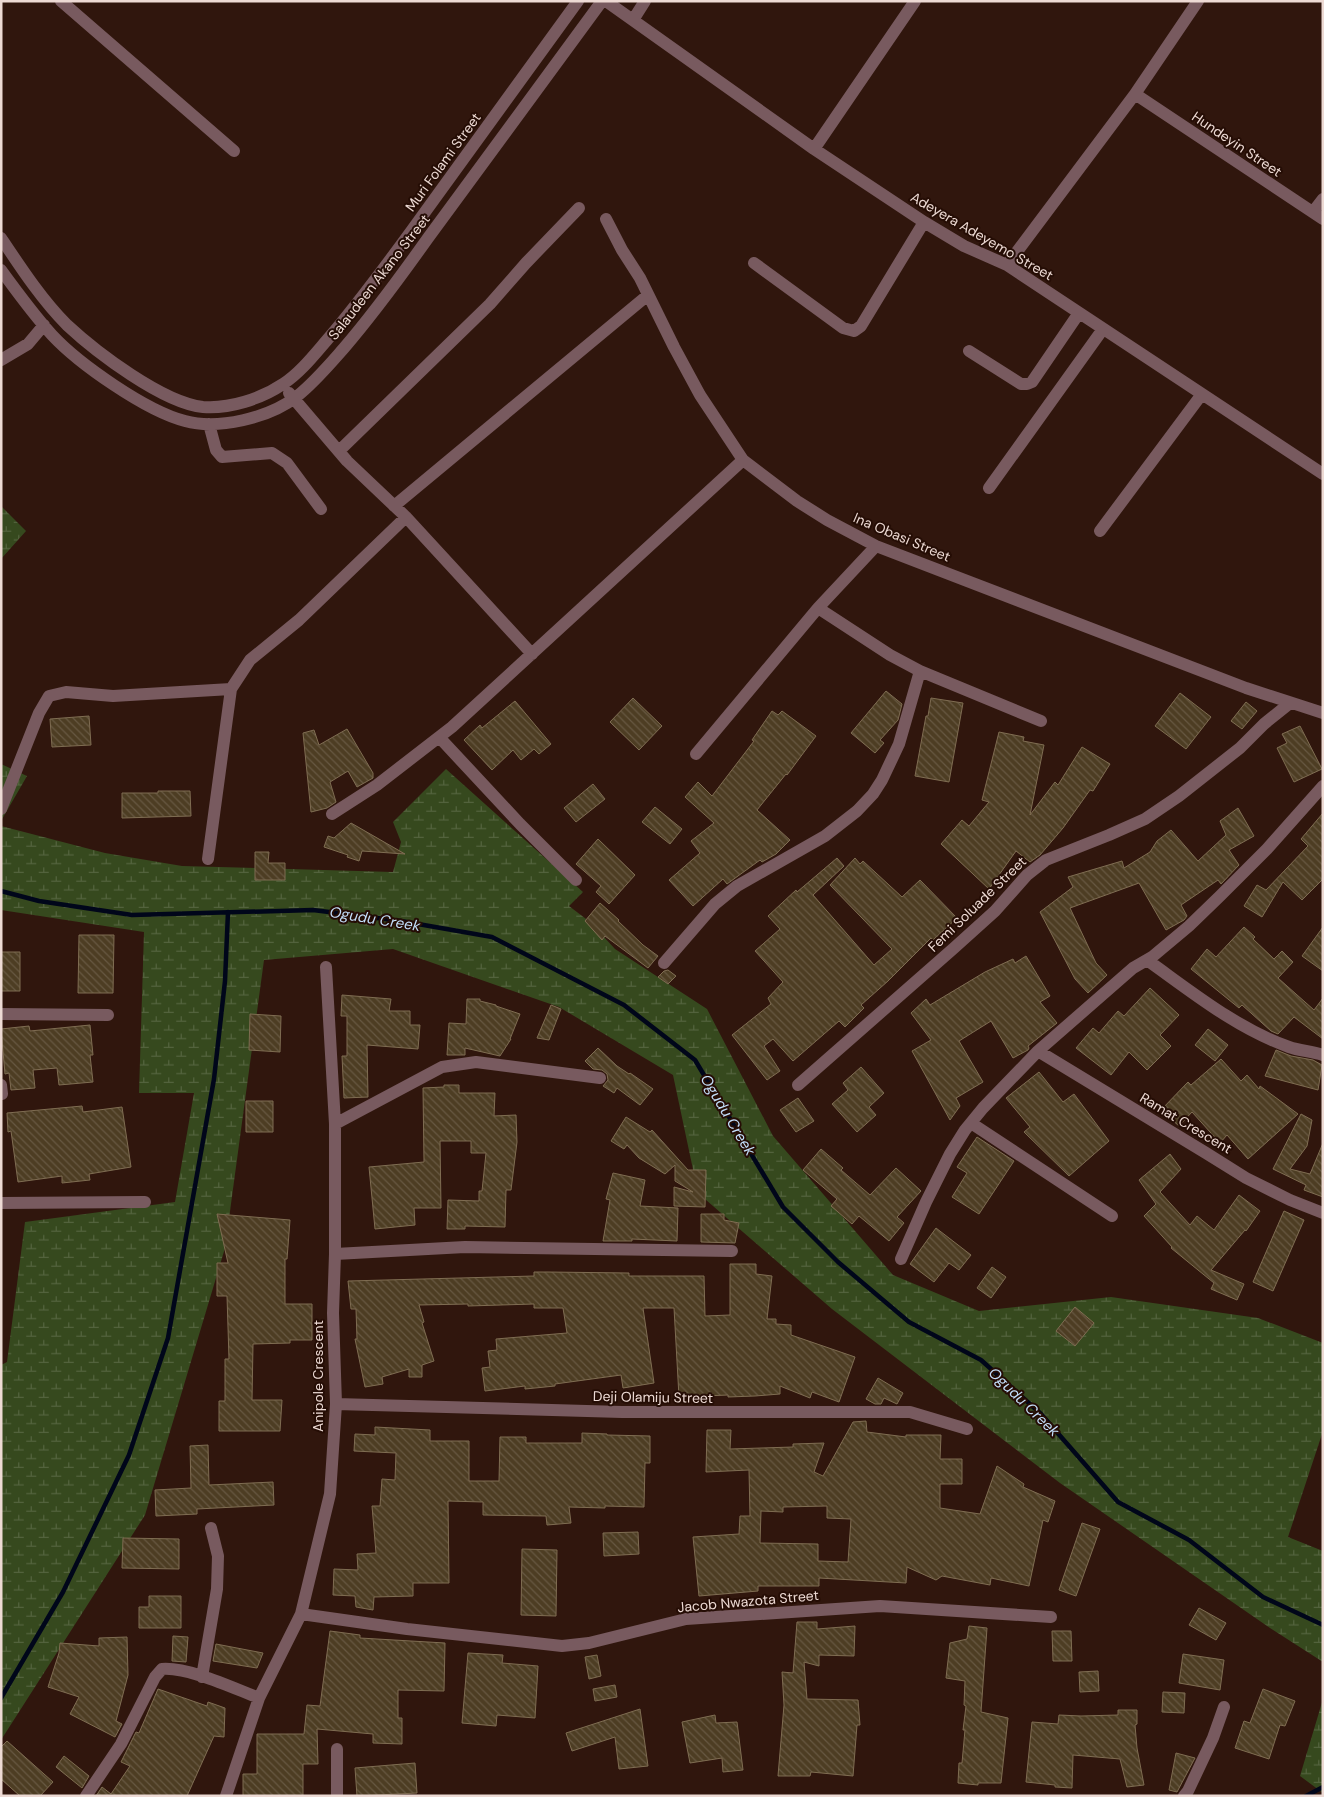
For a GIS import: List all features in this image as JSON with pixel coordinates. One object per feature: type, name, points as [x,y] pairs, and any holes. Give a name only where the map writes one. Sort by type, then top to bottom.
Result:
[{"type":"street","points":[[61,1],[234,151]]},
{"type":"street","name":"Muri Folami Street","points":[[1,238],[45,299],[66,324],[118,367],[154,388],[184,402],[202,407],[250,400],[282,385],[302,368],[357,305],[578,1]]},
{"type":"street","name":"Salaudeen Akano Street","points":[[1,270],[53,336],[79,360],[108,381],[143,402],[185,422],[209,424],[234,422],[256,417],[276,409],[294,399],[315,381],[372,316],[602,1]]},
{"type":"street","name":"Adeyera Adeyemo Street","points":[[606,1],[814,149],[924,222],[964,246],[1007,265],[1323,474]]},
{"type":"street","points":[[632,20],[645,1]]},
{"type":"street","points":[[814,149],[915,1]]},
{"type":"street","points":[[1007,265],[1135,94],[1198,1]]},
{"type":"street","name":"Hundeyin Street","points":[[1135,94],[1318,216]]},
{"type":"street","points":[[1318,216],[1323,199]]},
{"type":"street","points":[[340,450],[490,304],[526,262],[579,208]]},
{"type":"street","name":"Ina Obasi Street","points":[[606,219],[700,395],[743,460],[797,501],[876,546],[1246,688],[1323,713]]},
{"type":"street","points":[[754,263],[843,328],[854,331],[860,326],[924,222]]},
{"type":"street","points":[[394,506],[648,295]]},
{"type":"street","points":[[969,351],[1021,384],[1027,384],[1032,382],[1079,313]]},
{"type":"street","points":[[1,360],[28,344],[44,325]]},
{"type":"street","points":[[989,488],[1103,328]]},
{"type":"street","points":[[282,385],[332,444],[340,450],[347,461],[406,517],[532,654]]},
{"type":"street","points":[[1100,531],[1202,394]]},
{"type":"street","points":[[177,418],[184,402]]},
{"type":"street","points":[[209,424],[216,450],[222,457],[272,453],[287,463],[321,509]]},
{"type":"street","points":[[332,814],[377,785],[438,738],[743,460]]},
{"type":"street","points":[[208,859],[231,689],[250,660],[299,620],[406,517]]},
{"type":"street","points":[[696,754],[818,608],[876,546]]},
{"type":"street","points":[[818,608],[890,655],[920,671],[1041,721]]},
{"type":"street","points":[[664,963],[715,904],[737,886],[826,836],[858,811],[873,794],[882,780],[899,744],[920,671]]},
{"type":"street","points":[[1,809],[39,713],[49,696],[66,692],[113,696],[231,689]]},
{"type":"street","name":"Femi Soluade Street","points":[[798,1085],[995,911],[1027,875],[1046,860],[1145,819],[1179,796],[1232,754],[1290,703]]},
{"type":"street","points":[[438,738],[576,880]]},
{"type":"street","points":[[902,1259],[926,1202],[950,1154],[983,1108],[1038,1051],[1100,996],[1133,968],[1147,960],[1189,926],[1267,849],[1323,786]]},
{"type":"street","points":[[1147,960],[1218,1010],[1251,1030],[1290,1047],[1323,1055]]},
{"type":"street","name":"Anipole Crescent","points":[[226,1796],[259,1698],[301,1614],[330,1494],[336,1404],[333,1313],[335,1124],[326,967]]},
{"type":"street","points":[[1,1014],[108,1015]]},
{"type":"street","name":"Ramat Crescent","points":[[1038,1051],[1246,1178],[1290,1200],[1323,1212]]},
{"type":"street","points":[[335,1124],[442,1067],[476,1062],[600,1078]]},
{"type":"street","points":[[1,1085],[2,1094]]},
{"type":"street","points":[[971,1123],[1112,1216]]},
{"type":"street","points":[[1,1204],[145,1202]]},
{"type":"street","points":[[335,1254],[465,1248],[732,1251]]},
{"type":"street","name":"Deji Olamiju Street","points":[[336,1404],[622,1412],[910,1412],[967,1429]]},
{"type":"street","points":[[202,1677],[217,1589],[218,1556],[211,1528]]},
{"type":"street","name":"Jacob Nwazota Street","points":[[301,1614],[407,1629],[562,1646],[589,1643],[686,1619],[880,1606],[1051,1617]]},
{"type":"street","points":[[86,1796],[122,1744],[155,1677],[162,1669],[172,1668],[259,1698]]},
{"type":"street","points":[[1184,1796],[1213,1738],[1224,1707]]},
{"type":"street","points":[[337,1750],[337,1796]]},
{"type":"green space","points":[[1,506],[26,531],[1,559]]},
{"type":"green space","points":[[1,764],[27,776],[1,821]]},
{"type":"green space","points":[[446,769],[583,892],[569,906],[590,922],[615,949],[707,1009],[773,1136],[893,1275],[979,1311],[1111,1297],[1258,1318],[1323,1343],[1323,1431],[1288,1537],[1323,1551],[1323,1662],[1270,1628],[1060,1483],[832,1309],[698,1193],[673,1075],[559,1007],[393,949],[264,960],[225,1248],[145,1515],[1,1740],[1,1365],[7,1362],[25,1222],[175,1202],[194,1093],[139,1093],[144,932],[1,910],[1,826],[105,853],[182,866],[393,872],[401,842],[393,822]]},
{"type":"green space","points":[[1323,1699],[1323,1793],[1300,1776]]},
{"type":"building","points":[[886,691],[902,704],[898,720],[880,740],[884,743],[875,753],[851,733]]},
{"type":"building","points":[[1180,693],[1211,717],[1186,749],[1155,726]]},
{"type":"building","points":[[633,698],[662,726],[639,750],[610,722]]},
{"type":"building","points":[[931,698],[963,703],[949,782],[915,776]]},
{"type":"building","points":[[515,701],[551,744],[539,754],[534,749],[521,760],[513,750],[492,770],[464,740],[480,725],[482,728]]},
{"type":"building","points":[[1246,702],[1257,711],[1242,729],[1231,721]]},
{"type":"building","points":[[772,711],[778,715],[782,711],[816,736],[787,775],[757,810],[790,840],[776,854],[762,862],[760,860],[727,884],[723,879],[693,906],[669,880],[700,853],[691,841],[714,823],[685,797],[698,782],[712,796],[754,741],[752,740]]},
{"type":"building","points":[[89,716],[91,745],[52,747],[50,719]]},
{"type":"building","points":[[1300,726],[1322,769],[1294,782],[1277,748],[1287,743],[1282,734]]},
{"type":"building","points":[[347,729],[373,773],[373,778],[357,787],[348,771],[330,782],[336,802],[327,808],[311,812],[303,733],[314,730],[319,745]]},
{"type":"building","points":[[999,732],[1024,737],[1023,741],[1044,745],[1030,815],[1055,782],[1058,785],[1082,747],[1110,764],[1093,791],[1090,790],[1063,828],[1040,855],[1030,862],[1016,851],[989,889],[941,844],[962,820],[969,826],[989,802],[982,800]]},
{"type":"building","points":[[593,784],[605,799],[576,822],[564,808]]},
{"type":"building","points":[[158,791],[190,791],[191,816],[122,818],[122,793],[158,793]]},
{"type":"building","points":[[655,807],[682,829],[670,844],[642,822]]},
{"type":"building","points":[[1238,808],[1254,836],[1229,850],[1239,865],[1221,884],[1218,880],[1181,905],[1187,916],[1184,920],[1166,930],[1139,883],[1070,908],[1096,963],[1107,975],[1088,993],[1075,979],[1040,912],[1073,887],[1068,877],[1122,861],[1124,868],[1150,852],[1157,841],[1171,830],[1198,861],[1226,835],[1220,821]]},
{"type":"building","points":[[1323,813],[1323,879],[1302,900],[1283,882],[1262,917],[1244,906],[1257,885],[1266,890],[1308,846],[1301,839]]},
{"type":"building","points":[[351,823],[405,854],[362,851],[359,861],[324,847],[328,836],[334,838]]},
{"type":"building","points":[[598,839],[635,875],[609,904],[596,892],[601,886],[576,864]]},
{"type":"building","points":[[255,852],[269,852],[268,863],[285,863],[285,880],[255,880]]},
{"type":"building","points":[[837,858],[844,866],[813,895],[874,965],[892,949],[830,885],[855,858],[860,864],[863,861],[902,897],[920,880],[957,918],[933,940],[931,938],[861,1005],[864,1008],[845,1027],[839,1021],[793,1061],[773,1039],[764,1046],[780,1071],[767,1080],[732,1035],[771,1004],[768,998],[783,982],[755,951],[780,929],[768,916],[796,890],[797,892]]},
{"type":"building","points":[[600,903],[643,945],[658,956],[648,968],[605,936],[602,940],[585,921]]},
{"type":"building","points":[[1244,927],[1255,937],[1253,939],[1274,959],[1282,951],[1293,962],[1278,978],[1314,1010],[1323,998],[1323,1039],[1294,1017],[1278,1034],[1271,1031],[1242,1005],[1239,1008],[1191,969],[1207,949],[1216,957]]},
{"type":"building","points":[[1323,927],[1323,971],[1302,956]]},
{"type":"building","points":[[79,935],[114,935],[113,993],[78,993]]},
{"type":"building","points":[[1,952],[20,952],[20,991],[1,991]]},
{"type":"building","points":[[1026,956],[1050,996],[1040,1002],[1057,1023],[1028,1046],[1028,1050],[1013,1058],[991,1021],[959,1041],[983,1082],[956,1098],[960,1106],[950,1120],[912,1051],[931,1040],[911,1013],[926,999],[930,1005],[985,972],[1013,959],[1015,963]]},
{"type":"building","points":[[668,970],[676,976],[668,984],[658,977]]},
{"type":"building","points":[[1150,988],[1179,1015],[1160,1035],[1171,1046],[1147,1070],[1129,1052],[1111,1075],[1076,1048],[1093,1028],[1099,1033],[1118,1011],[1124,1016]]},
{"type":"building","points":[[342,995],[391,999],[389,1011],[410,1011],[410,1025],[420,1025],[418,1049],[367,1045],[368,1097],[344,1098],[342,1056],[347,1056],[347,1016],[341,1016]]},
{"type":"building","points":[[467,999],[480,999],[480,1001],[520,1014],[511,1039],[500,1056],[465,1048],[465,1055],[447,1055],[449,1023],[466,1024]]},
{"type":"building","points":[[551,1005],[561,1009],[549,1040],[537,1038]]},
{"type":"building","points":[[250,1014],[281,1016],[280,1052],[249,1050]]},
{"type":"building","points":[[90,1025],[93,1055],[90,1055],[93,1082],[59,1085],[57,1068],[33,1070],[35,1088],[11,1090],[9,1073],[5,1074],[1,1029],[29,1026],[30,1031]]},
{"type":"building","points":[[1208,1029],[1228,1045],[1215,1061],[1195,1045]]},
{"type":"building","points":[[598,1048],[617,1066],[653,1089],[640,1105],[617,1088],[614,1093],[603,1086],[608,1080],[607,1074],[602,1070],[593,1069],[585,1061]]},
{"type":"building","points":[[1276,1050],[1291,1056],[1313,1060],[1322,1065],[1318,1090],[1265,1076]]},
{"type":"building","points":[[1221,1059],[1241,1081],[1247,1075],[1259,1089],[1260,1086],[1298,1114],[1248,1159],[1227,1135],[1220,1143],[1192,1112],[1179,1126],[1161,1110],[1188,1082],[1191,1085]]},
{"type":"building","points":[[861,1067],[884,1093],[869,1107],[876,1115],[857,1132],[832,1104],[848,1090],[843,1083]]},
{"type":"building","points":[[1039,1072],[1063,1102],[1074,1094],[1109,1141],[1069,1176],[1024,1132],[1030,1127],[1006,1098]]},
{"type":"building","points":[[444,1085],[459,1085],[459,1093],[495,1093],[494,1116],[516,1115],[517,1142],[511,1190],[506,1190],[505,1227],[465,1226],[465,1229],[447,1229],[448,1200],[479,1201],[479,1191],[482,1191],[486,1153],[471,1153],[471,1141],[440,1141],[441,1208],[414,1208],[415,1225],[375,1229],[369,1167],[424,1162],[423,1088],[444,1087]]},
{"type":"building","points":[[798,1098],[814,1121],[796,1132],[780,1110]]},
{"type":"building","points":[[246,1101],[273,1101],[273,1132],[246,1132]]},
{"type":"building","points":[[82,1106],[83,1112],[122,1107],[131,1167],[89,1174],[90,1180],[62,1183],[62,1176],[18,1182],[11,1131],[8,1132],[7,1113]]},
{"type":"building","points":[[1301,1114],[1312,1120],[1307,1146],[1290,1169],[1310,1174],[1323,1143],[1323,1197],[1304,1190],[1306,1185],[1273,1169]]},
{"type":"building","points":[[626,1117],[650,1132],[652,1130],[688,1170],[706,1170],[705,1207],[674,1206],[674,1187],[693,1192],[675,1181],[675,1165],[665,1174],[639,1158],[627,1145],[624,1149],[611,1141]]},
{"type":"building","points":[[977,1137],[1014,1161],[979,1214],[952,1197],[967,1173],[957,1167]]},
{"type":"building","points":[[821,1149],[843,1168],[841,1170],[870,1195],[896,1168],[921,1191],[897,1217],[904,1223],[889,1241],[859,1216],[852,1224],[831,1206],[837,1199],[803,1170]]},
{"type":"building","points":[[1170,1154],[1181,1169],[1160,1192],[1190,1225],[1197,1216],[1214,1230],[1239,1195],[1260,1211],[1246,1231],[1211,1270],[1244,1284],[1237,1300],[1211,1289],[1214,1283],[1171,1248],[1144,1216],[1156,1204],[1139,1180]]},
{"type":"building","points":[[613,1173],[645,1180],[640,1206],[678,1208],[677,1241],[632,1239],[632,1241],[603,1241],[610,1200],[606,1199]]},
{"type":"building","points":[[1284,1211],[1304,1220],[1273,1291],[1253,1282]]},
{"type":"building","points":[[217,1214],[290,1220],[287,1259],[285,1259],[285,1304],[312,1304],[312,1340],[290,1340],[290,1343],[253,1344],[252,1400],[282,1400],[280,1431],[219,1431],[219,1401],[225,1401],[225,1359],[229,1359],[227,1296],[217,1296],[217,1263],[228,1263]]},
{"type":"building","points":[[701,1214],[724,1214],[724,1220],[739,1223],[735,1243],[701,1242]]},
{"type":"building","points":[[936,1228],[971,1255],[959,1270],[949,1263],[934,1282],[910,1264]]},
{"type":"building","points":[[730,1264],[756,1264],[756,1274],[772,1276],[767,1319],[776,1319],[776,1324],[791,1325],[791,1335],[855,1357],[839,1402],[812,1392],[810,1398],[780,1386],[780,1394],[679,1397],[674,1308],[643,1308],[654,1383],[623,1388],[621,1375],[555,1384],[555,1386],[525,1389],[525,1386],[485,1391],[482,1368],[490,1367],[488,1351],[497,1350],[496,1339],[567,1333],[563,1308],[534,1308],[534,1304],[468,1306],[468,1304],[419,1305],[424,1322],[422,1323],[434,1361],[422,1365],[422,1377],[409,1377],[409,1369],[382,1377],[383,1384],[365,1387],[355,1339],[357,1339],[356,1309],[351,1309],[348,1281],[534,1276],[534,1272],[629,1273],[629,1276],[704,1276],[705,1316],[730,1315]]},
{"type":"building","points":[[992,1267],[1006,1277],[991,1298],[977,1288]]},
{"type":"building","points":[[1075,1307],[1094,1323],[1075,1346],[1056,1331]]},
{"type":"building","points":[[878,1378],[903,1393],[897,1404],[884,1398],[881,1404],[875,1404],[866,1399]]},
{"type":"building","points":[[866,1421],[867,1432],[906,1437],[906,1435],[941,1435],[940,1459],[962,1459],[962,1484],[940,1484],[940,1508],[980,1514],[997,1466],[1024,1484],[1023,1487],[1055,1501],[1048,1522],[1043,1520],[1029,1586],[991,1578],[990,1585],[942,1576],[936,1580],[907,1567],[906,1583],[819,1578],[819,1586],[758,1586],[758,1591],[699,1596],[693,1537],[739,1534],[740,1516],[750,1516],[749,1470],[706,1472],[707,1430],[731,1430],[730,1449],[793,1447],[793,1444],[824,1443],[814,1472],[823,1476],[853,1422]],"holes":[[[827,1506],[827,1518],[851,1519],[848,1562],[818,1561],[818,1544],[760,1543],[761,1511],[783,1512],[783,1507]]]},
{"type":"building","points":[[375,1427],[430,1430],[430,1441],[469,1441],[469,1481],[499,1481],[500,1437],[526,1437],[526,1443],[582,1443],[582,1433],[650,1436],[650,1463],[645,1463],[644,1507],[569,1507],[571,1523],[547,1525],[546,1516],[483,1515],[483,1502],[448,1501],[449,1583],[413,1583],[413,1596],[374,1597],[373,1610],[356,1607],[355,1596],[333,1595],[334,1569],[358,1570],[357,1554],[376,1553],[372,1506],[380,1506],[382,1479],[395,1480],[396,1453],[354,1451],[355,1434],[375,1435]]},
{"type":"building","points":[[208,1445],[209,1485],[273,1482],[274,1505],[197,1509],[197,1514],[156,1516],[155,1490],[191,1488],[190,1446]]},
{"type":"building","points":[[1082,1523],[1100,1529],[1076,1596],[1059,1590]]},
{"type":"building","points":[[638,1532],[639,1554],[604,1556],[603,1533]]},
{"type":"building","points":[[123,1538],[179,1539],[179,1569],[122,1568]]},
{"type":"building","points":[[522,1549],[557,1550],[556,1616],[521,1615]]},
{"type":"building","points":[[149,1596],[181,1596],[181,1628],[139,1628],[139,1607],[149,1607]]},
{"type":"building","points":[[1199,1608],[1226,1623],[1216,1640],[1189,1625]]},
{"type":"building","points":[[797,1622],[817,1622],[817,1629],[855,1626],[854,1656],[819,1655],[819,1666],[804,1662],[807,1699],[858,1700],[860,1725],[857,1725],[853,1776],[811,1772],[810,1776],[778,1776],[784,1705],[782,1672],[793,1673]]},
{"type":"building","points":[[969,1626],[987,1628],[981,1712],[1008,1718],[1001,1783],[978,1783],[978,1785],[958,1783],[959,1763],[962,1763],[965,1730],[963,1730],[966,1706],[964,1705],[965,1681],[946,1678],[950,1643],[967,1639]]},
{"type":"building","points":[[330,1631],[360,1635],[360,1638],[445,1643],[444,1691],[398,1690],[398,1718],[402,1718],[402,1744],[373,1743],[373,1734],[317,1729],[318,1764],[303,1764],[303,1796],[243,1796],[243,1774],[257,1774],[257,1734],[304,1734],[307,1705],[320,1706]]},
{"type":"building","points":[[1052,1631],[1071,1631],[1072,1661],[1053,1661]]},
{"type":"building","points":[[173,1636],[188,1637],[186,1662],[172,1661]]},
{"type":"building","points":[[127,1637],[128,1675],[116,1721],[122,1724],[115,1737],[70,1714],[79,1697],[48,1687],[59,1653],[60,1643],[99,1646],[99,1638]]},
{"type":"building","points":[[216,1644],[263,1653],[257,1668],[213,1661]]},
{"type":"building","points":[[468,1653],[503,1655],[502,1663],[538,1666],[535,1718],[497,1715],[496,1726],[462,1723]]},
{"type":"building","points":[[1183,1654],[1224,1660],[1220,1690],[1179,1683]]},
{"type":"building","points":[[597,1655],[601,1676],[589,1679],[585,1657]]},
{"type":"building","points":[[1098,1671],[1099,1691],[1080,1692],[1079,1672]]},
{"type":"building","points":[[615,1685],[617,1697],[595,1701],[593,1689]]},
{"type":"building","points":[[158,1689],[207,1706],[208,1702],[225,1708],[224,1737],[214,1736],[187,1796],[96,1796],[102,1787],[111,1794],[130,1766],[121,1762],[136,1732],[139,1733]]},
{"type":"building","points":[[1263,1689],[1295,1701],[1285,1726],[1280,1725],[1269,1759],[1235,1748],[1244,1721],[1250,1723]]},
{"type":"building","points":[[1163,1692],[1185,1693],[1184,1713],[1162,1712]]},
{"type":"building","points":[[640,1709],[648,1766],[619,1769],[615,1737],[572,1751],[566,1733]]},
{"type":"building","points":[[1118,1710],[1137,1710],[1137,1724],[1135,1725],[1137,1748],[1144,1785],[1127,1787],[1120,1759],[1073,1755],[1072,1788],[1026,1782],[1032,1722],[1058,1724],[1059,1715],[1118,1715]]},
{"type":"building","points":[[715,1715],[716,1723],[737,1722],[743,1770],[723,1772],[722,1758],[690,1763],[682,1722]]},
{"type":"building","points":[[7,1741],[53,1782],[40,1796],[20,1796],[1,1779],[1,1747]]},
{"type":"building","points":[[1176,1753],[1195,1758],[1177,1792],[1169,1790]]},
{"type":"building","points":[[64,1756],[89,1776],[82,1788],[56,1767]]},
{"type":"building","points":[[415,1763],[417,1793],[357,1796],[355,1768]]},
{"type":"waterway","name":"Ogudu Creek","points":[[1,891],[39,901],[132,915],[313,910],[401,921],[492,937],[624,1005],[695,1060],[783,1207],[838,1262],[909,1322],[981,1360],[1041,1414],[1118,1502],[1189,1540],[1263,1597],[1323,1625]]},
{"type":"waterway","points":[[1,1698],[63,1592],[129,1455],[168,1338],[214,1079],[225,981],[228,912]]},
{"type":"waterway","points":[[1306,1796],[1323,1787]]}]
